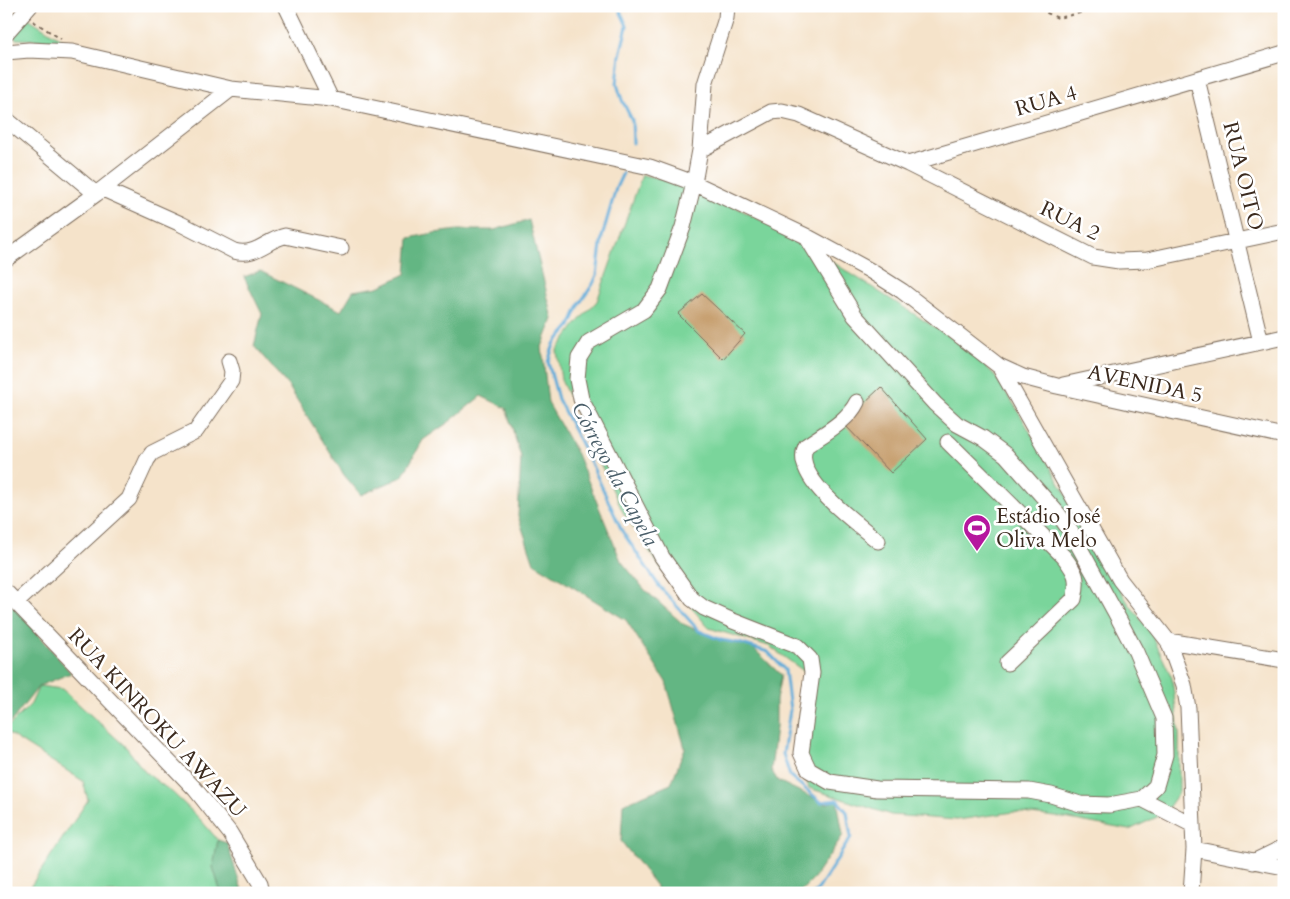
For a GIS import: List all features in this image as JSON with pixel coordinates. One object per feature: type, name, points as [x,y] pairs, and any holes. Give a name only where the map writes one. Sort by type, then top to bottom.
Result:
[{"type":"street","points":[[286,6],[331,99]]},
{"type":"street","points":[[727,6],[726,18],[705,84],[700,150],[694,183],[683,227],[660,288],[644,310],[588,342],[579,358],[577,379],[581,399],[662,557],[692,599],[704,608],[797,646],[810,659],[812,673],[801,753],[809,770],[830,782],[877,789],[1030,791],[1080,804],[1109,806],[1142,798],[1156,786],[1165,755],[1164,718],[1136,652],[1071,532],[1059,515],[1006,455],[983,438],[957,424],[935,404],[855,316],[806,236]]},
{"type":"street","points":[[6,33],[27,10]]},
{"type":"street","points":[[6,52],[29,50],[72,52],[230,89],[331,99],[650,167],[694,183],[806,236],[902,290],[999,366],[1120,580],[1168,641],[1184,685],[1188,708],[1194,849],[1191,893]]},
{"type":"street","name":"RUA 4","points":[[908,164],[1284,54]]},
{"type":"street","name":"RUA OITO","points":[[1197,79],[1261,342]]},
{"type":"street","points":[[6,259],[100,191],[230,89]]},
{"type":"street","name":"RUA 2","points":[[700,150],[771,112],[782,111],[799,115],[908,164],[1093,258],[1119,261],[1147,260],[1284,231]]},
{"type":"street","points":[[6,119],[100,191],[181,224],[234,251],[243,254],[249,253],[285,236],[341,248]]},
{"type":"street","points":[[1057,386],[1284,337]]},
{"type":"street","points":[[11,598],[129,499],[152,453],[196,431],[231,381],[232,371],[229,360]]},
{"type":"street","name":"AVENIDA 5","points":[[999,366],[1023,377],[1057,386],[1284,436]]},
{"type":"street","points":[[857,402],[855,407],[839,423],[806,446],[803,452],[804,462],[812,480],[820,491],[878,541]]},
{"type":"street","points":[[948,442],[1064,557],[1076,572],[1078,585],[1074,599],[1006,663]]},
{"type":"street","name":"RUA KINROKU AWAZU","points":[[11,598],[195,789],[230,833],[260,883],[262,893]]},
{"type":"street","points":[[1168,641],[1284,660]]},
{"type":"street","points":[[1142,798],[1193,825]]},
{"type":"street","points":[[1253,862],[1284,847]]},
{"type":"street","points":[[1194,849],[1284,867]]},
{"type":"path","points":[[1042,6],[1047,14],[1058,18],[1110,6]]},
{"type":"path","points":[[27,10],[64,41],[72,52]]},
{"type":"green space","points":[[28,18],[64,41],[16,39],[12,34]]},
{"type":"green space","points":[[642,175],[691,184],[795,238],[953,339],[992,372],[1017,409],[1127,601],[1151,633],[1172,678],[1179,734],[1179,792],[1168,808],[1157,817],[1129,830],[1064,818],[1014,812],[957,820],[891,815],[809,788],[799,760],[795,733],[804,702],[805,672],[769,646],[709,628],[673,586],[623,512],[561,380],[557,350],[577,323],[597,301]]},
{"type":"green space","points":[[529,220],[553,319],[542,347],[548,403],[577,454],[621,561],[645,590],[683,624],[721,640],[752,647],[781,675],[776,700],[776,727],[771,770],[778,781],[826,804],[837,800],[843,835],[814,878],[799,893],[656,893],[656,886],[621,841],[623,804],[671,784],[685,748],[666,682],[626,620],[534,563],[518,516],[521,457],[506,408],[481,396],[423,440],[402,477],[361,495],[344,475],[289,387],[254,346],[262,314],[244,277],[260,271],[341,311],[353,291],[378,287],[406,274],[409,238],[458,230],[494,230]]},
{"type":"green space","points":[[6,596],[71,673],[39,686],[6,728]]},
{"type":"green space","points":[[39,686],[62,689],[126,747],[145,772],[173,793],[199,818],[218,840],[213,867],[221,893],[26,893],[88,800],[83,781],[6,732],[6,729],[31,704]]},
{"type":"green space","points":[[218,840],[227,843],[243,893],[221,893],[213,867]]},
{"type":"building","points":[[702,294],[745,334],[723,359],[678,314]]},
{"type":"building","points":[[881,387],[927,439],[891,473],[843,423]]},
{"type":"waterway","name":"Córrego da Capela","points":[[618,6],[627,26],[620,55],[617,84],[622,100],[632,120],[633,143]]},
{"type":"waterway","name":"Córrego da Capela","points":[[623,173],[616,188],[602,237],[597,275],[580,303],[570,326],[554,344],[548,362],[558,399],[591,463],[622,531],[659,586],[699,631],[721,640],[739,643],[768,652],[785,670],[790,710],[783,754],[790,776],[821,802],[837,800],[847,812],[851,837],[814,893]]},
{"type":"place","name":"Estádio José Oliva Melo","points":[[977,552]]}]
